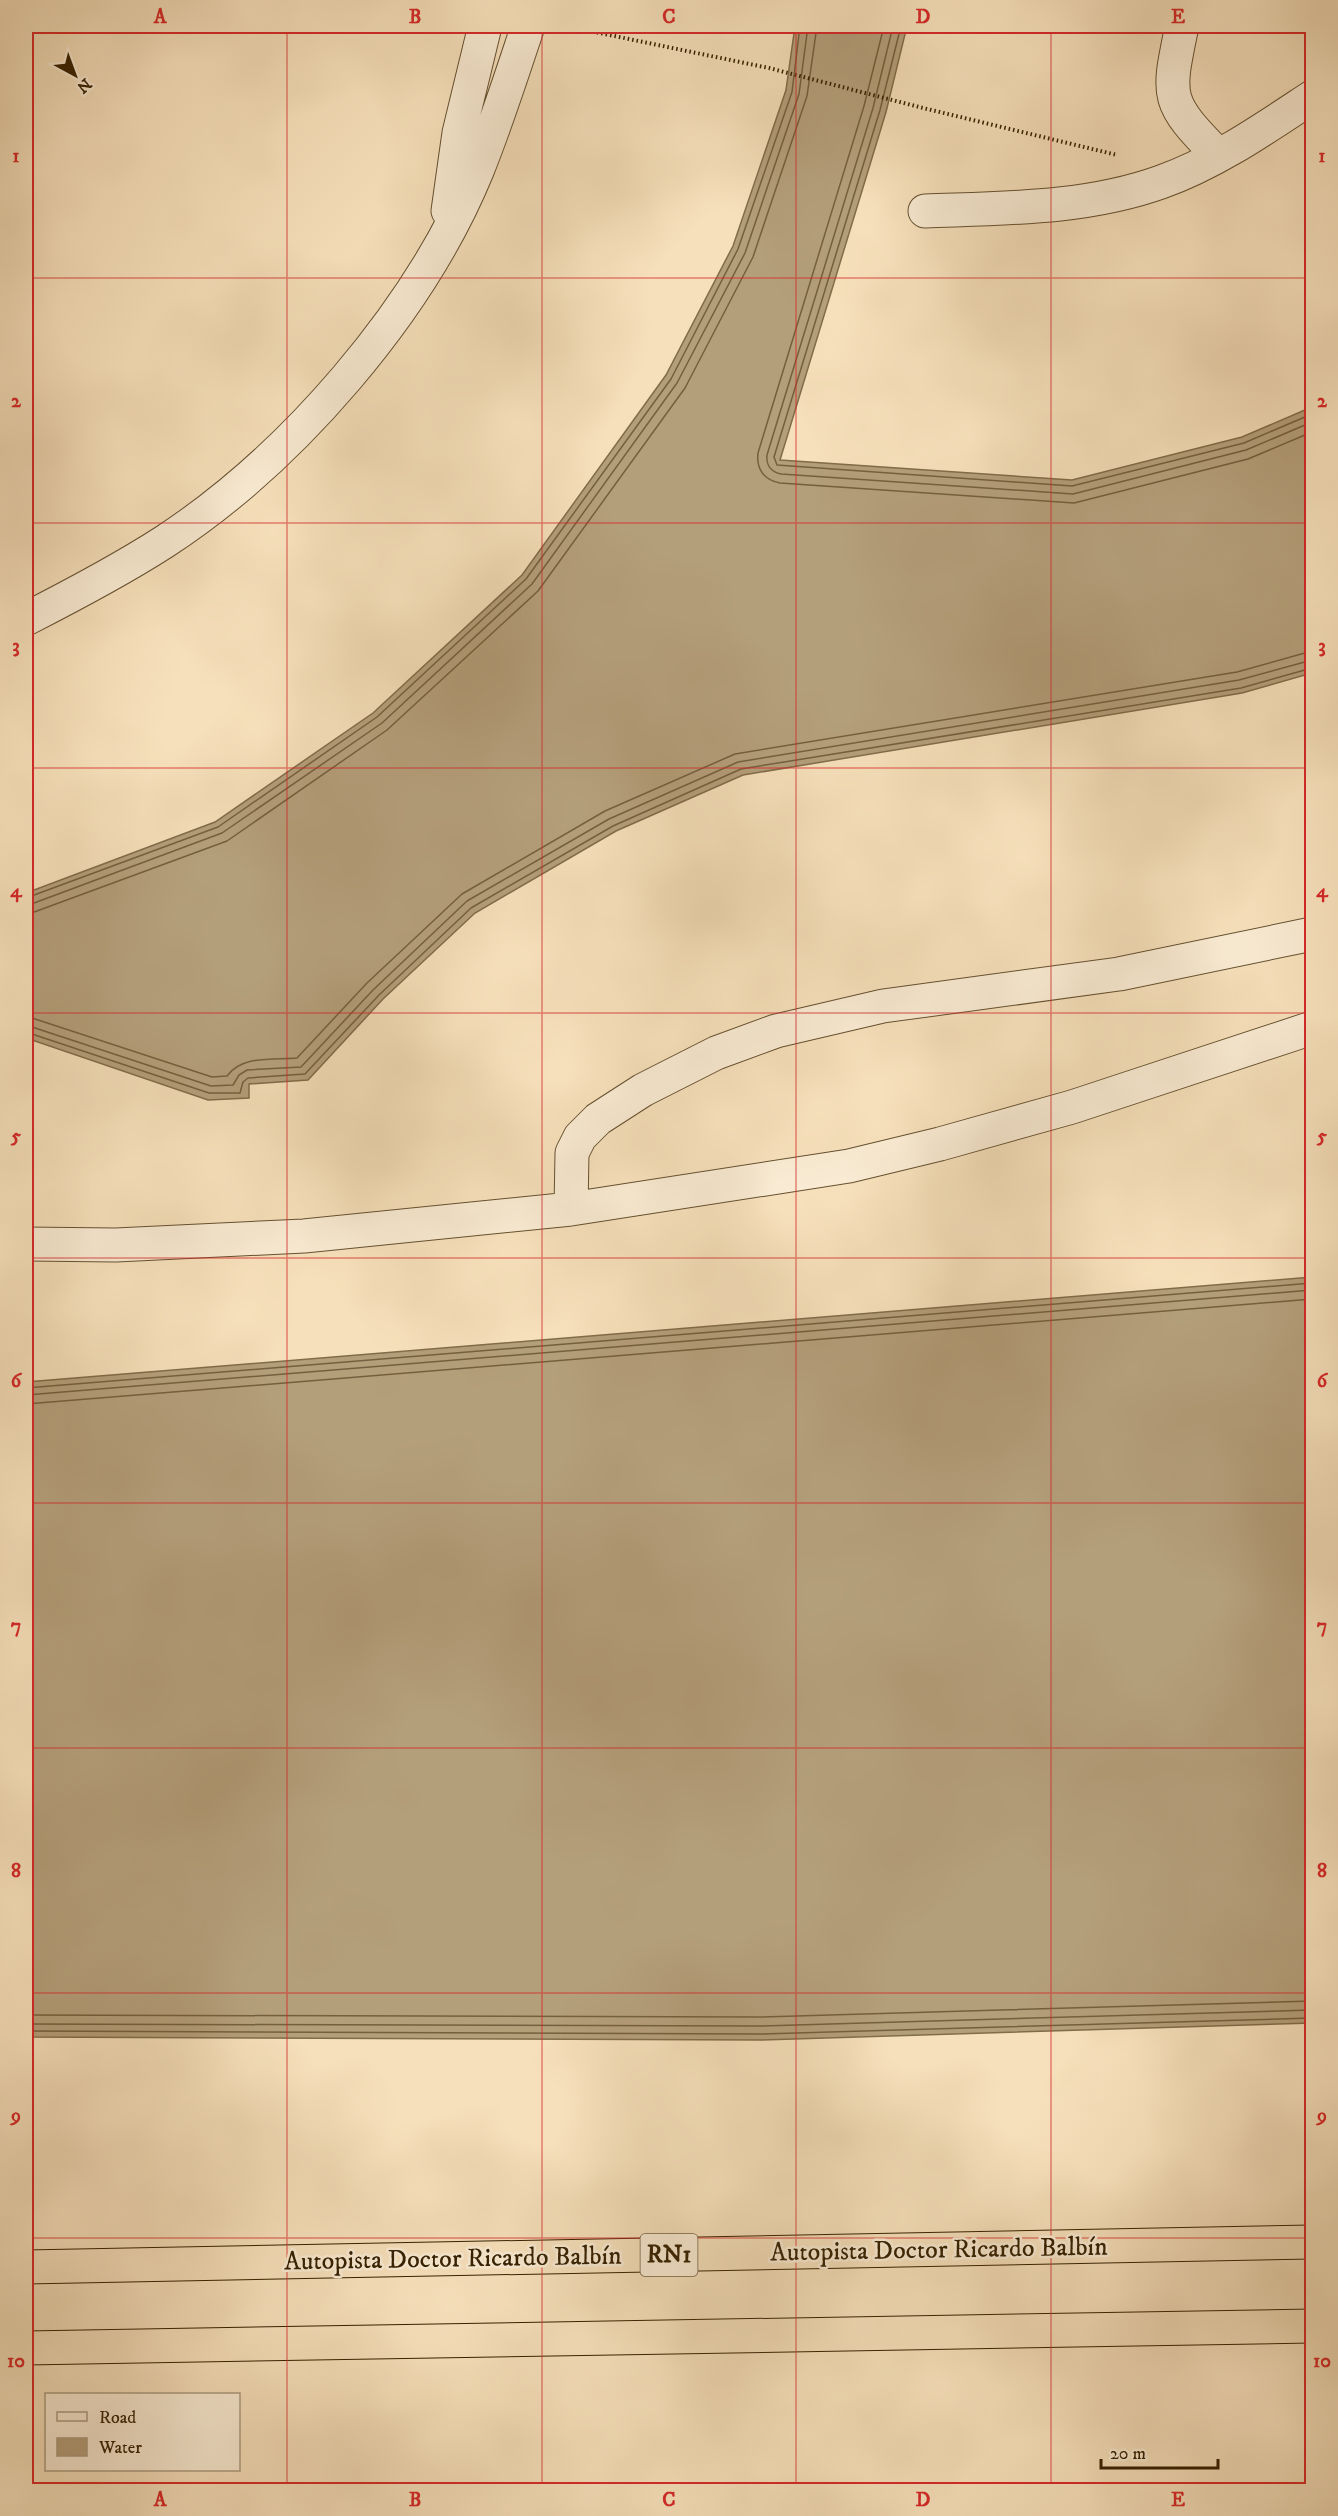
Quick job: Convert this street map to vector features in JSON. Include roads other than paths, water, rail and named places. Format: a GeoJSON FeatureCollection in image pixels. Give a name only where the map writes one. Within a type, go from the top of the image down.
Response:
{"type":"FeatureCollection","features":[{"type":"Feature","properties":{"kind":"highway"},"geometry":{"type":"LineString","coordinates":[[1079,2248],[1312,2224]]}},
{"type":"Feature","properties":{"kind":"highway","name":"Autopista Doctor Ricardo Balbín"},"geometry":{"type":"LineString","coordinates":[[26,2267],[1312,2242]]}},
{"type":"Feature","properties":{"kind":"highway"},"geometry":{"type":"LineString","coordinates":[[26,2348],[1312,2326]]}},
{"type":"Feature","properties":{"kind":"street"},"geometry":{"type":"LineString","coordinates":[[446,234],[459,133],[485,26]]}},
{"type":"Feature","properties":{"kind":"street"},"geometry":{"type":"LineString","coordinates":[[26,619],[94,585],[166,540],[278,451],[382,335],[446,234],[476,172],[528,26]]}},
{"type":"Feature","properties":{"kind":"street"},"geometry":{"type":"LineString","coordinates":[[1182,26],[1172,75],[1172,92],[1177,108],[1218,155]]}},
{"type":"Feature","properties":{"kind":"street"},"geometry":{"type":"LineString","coordinates":[[925,211],[1032,207],[1080,201],[1159,183],[1218,155],[1312,97]]}},
{"type":"Feature","properties":{"kind":"street"},"geometry":{"type":"LineString","coordinates":[[571,1209],[572,1153],[580,1137],[598,1119],[643,1090],[706,1058],[776,1031],[883,1006],[1119,974],[1312,934]]}},
{"type":"Feature","properties":{"kind":"street"},"geometry":{"type":"LineString","coordinates":[[26,1244],[116,1245],[304,1236],[571,1209],[849,1166],[940,1144],[1072,1107],[1312,1028]]}},
{"type":"Feature","properties":{"kind":"water"},"geometry":{"type":"Polygon","coordinates":[[[795,26],[907,26],[886,112],[780,460],[1072,480],[1242,437],[1312,407],[1312,673],[1242,693],[743,775],[616,831],[475,913],[383,999],[308,1080],[249,1084],[249,1098],[208,1100],[26,1038],[26,893],[215,822],[373,713],[522,575],[666,375],[733,246],[786,90],[795,26]]]}},
{"type":"Feature","properties":{"kind":"water"},"geometry":{"type":"Polygon","coordinates":[[[1312,1277],[1312,2023],[760,2040],[26,2037],[26,1382],[1312,1277]]]}}]}
